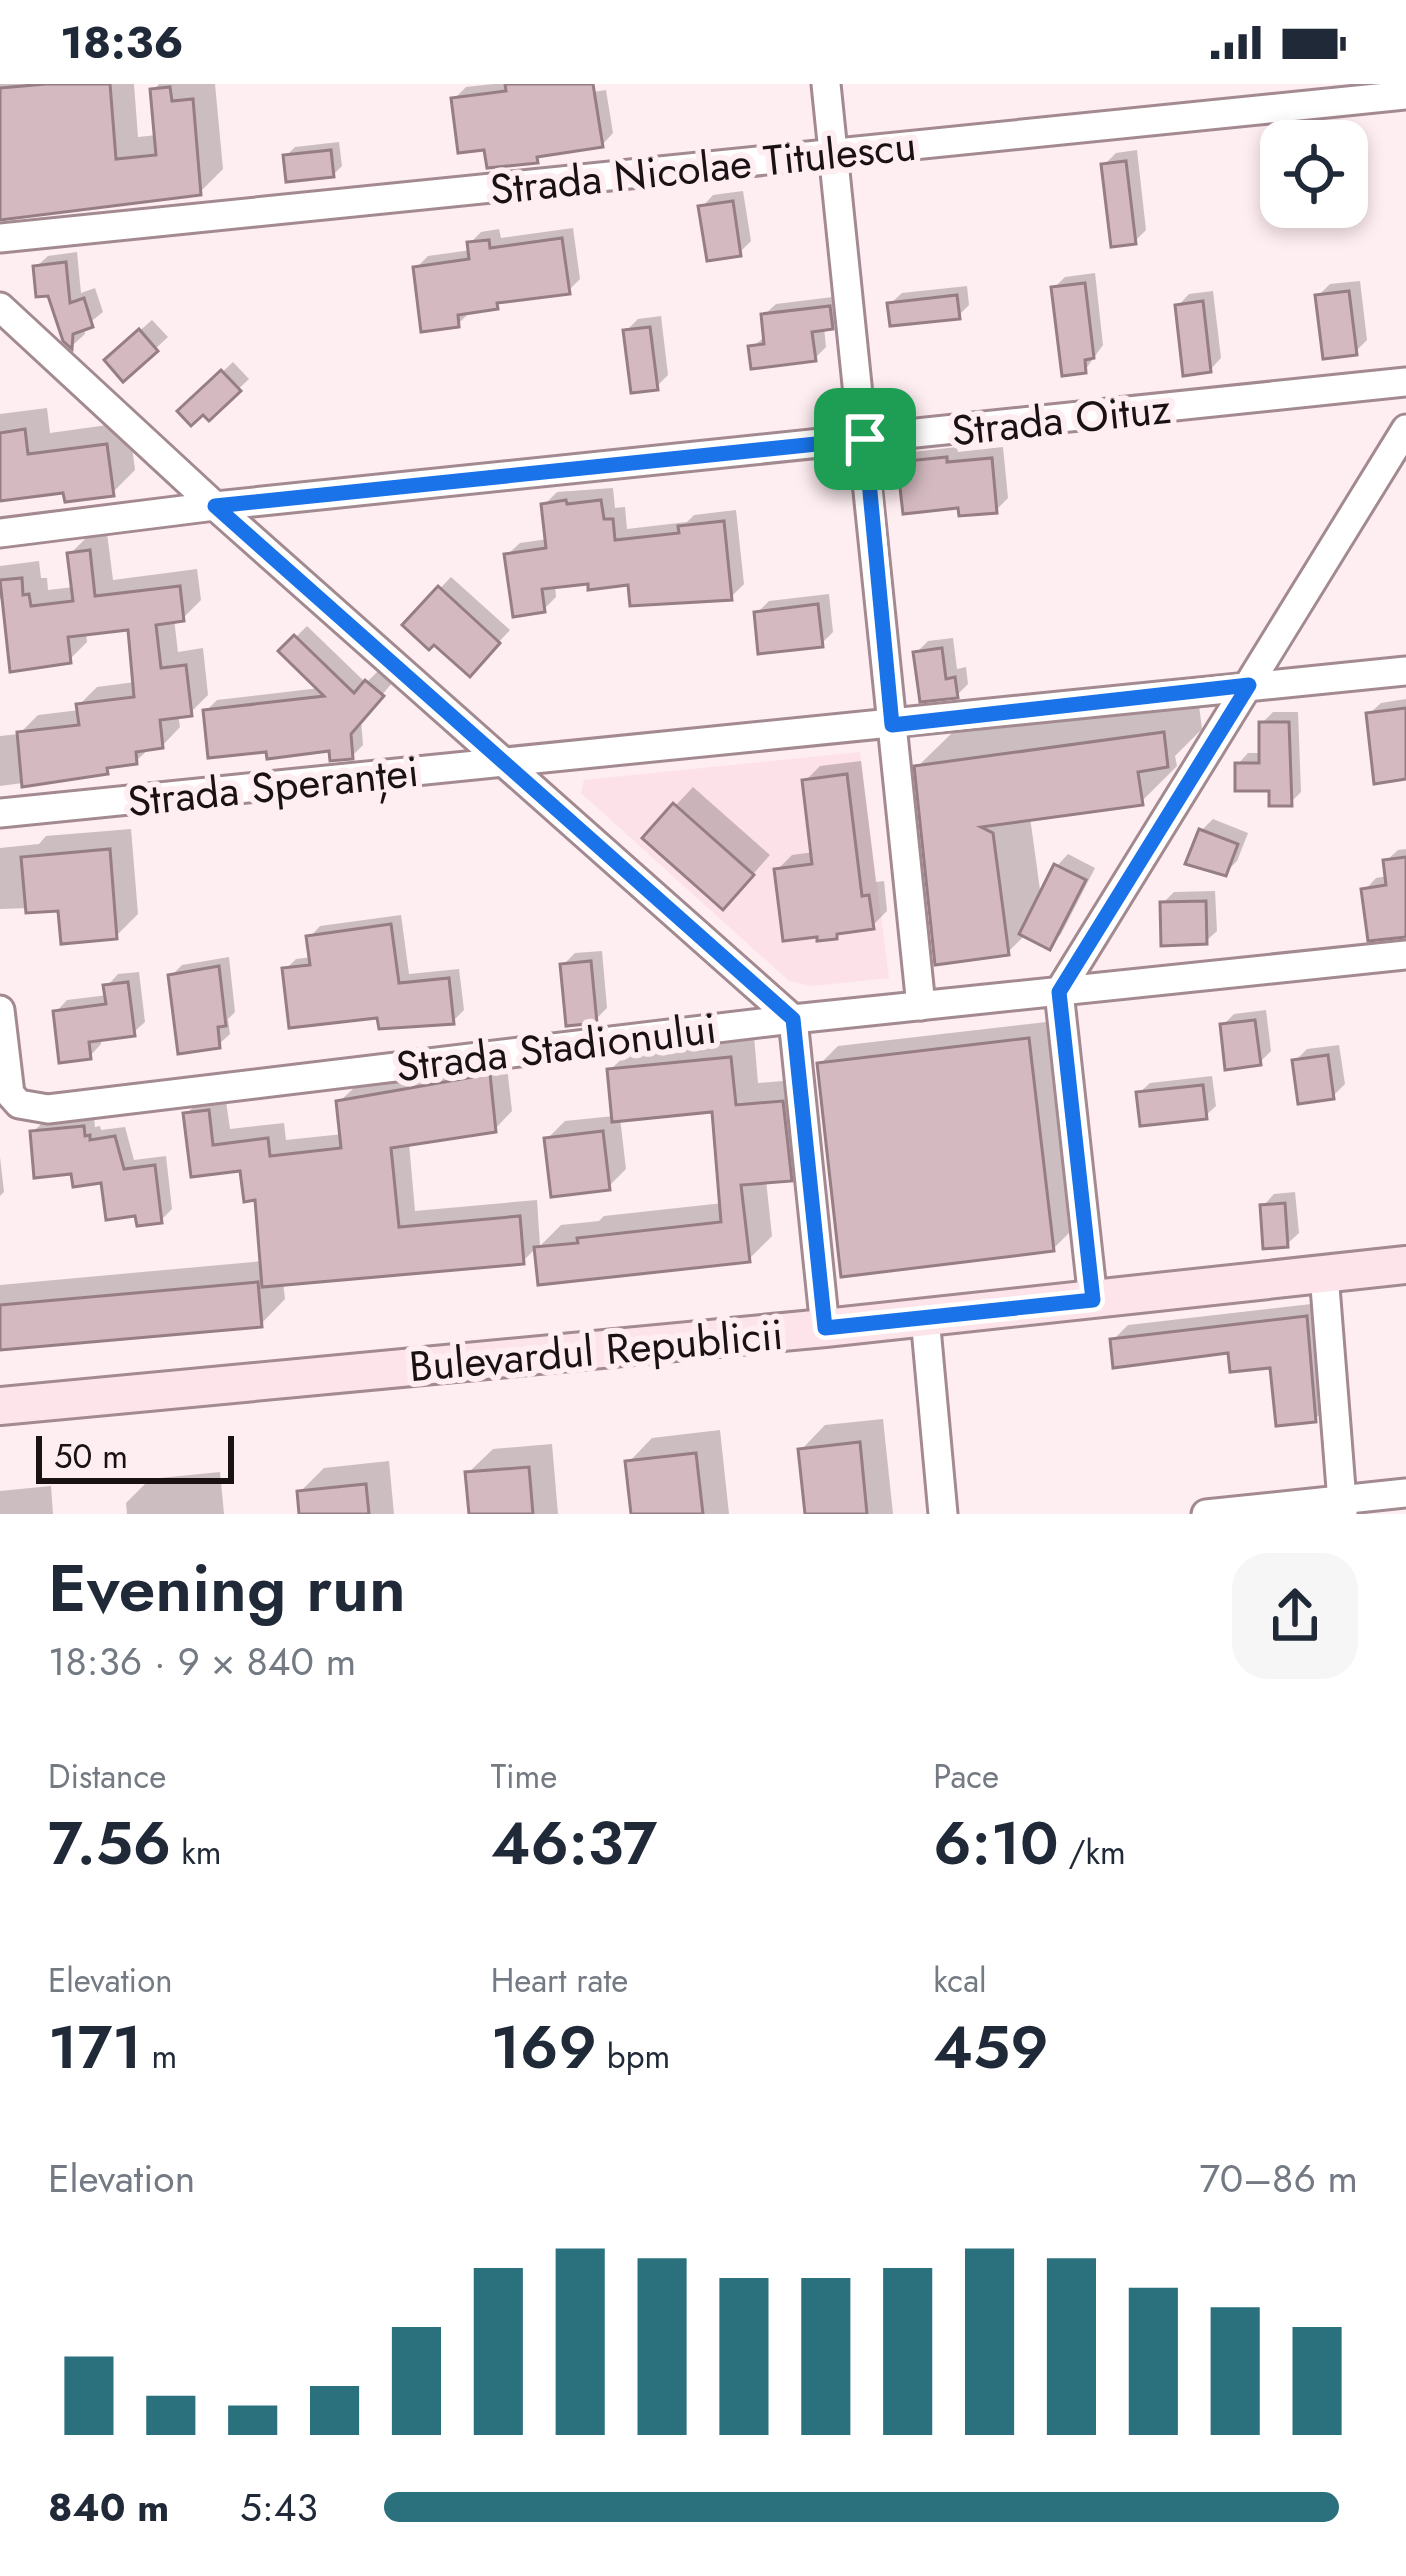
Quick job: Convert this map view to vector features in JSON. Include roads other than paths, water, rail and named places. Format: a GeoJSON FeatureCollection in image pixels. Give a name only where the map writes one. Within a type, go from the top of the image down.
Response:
{"type":"FeatureCollection","features":[{"type":"Feature","properties":{"kind":"main road","name":"Bulevardul Republicii"},"geometry":{"type":"LineString","coordinates":[[0,1406],[825,1328],[1406,1265]]}},
{"type":"Feature","properties":{"kind":"street"},"geometry":{"type":"LineString","coordinates":[[826,84],[921,1006]]}},
{"type":"Feature","properties":{"kind":"street","name":"Strada Nicolae Titulescu"},"geometry":{"type":"LineString","coordinates":[[0,238],[1406,95]]}},
{"type":"Feature","properties":{"kind":"street"},"geometry":{"type":"LineString","coordinates":[[0,307],[215,506],[793,1019],[825,1328]]}},
{"type":"Feature","properties":{"kind":"street","name":"Strada Oituz"},"geometry":{"type":"LineString","coordinates":[[0,533],[215,506],[1406,382]]}},
{"type":"Feature","properties":{"kind":"street"},"geometry":{"type":"LineString","coordinates":[[1093,1300],[1059,992],[1406,429]]}},
{"type":"Feature","properties":{"kind":"street","name":"Strada Speranței"},"geometry":{"type":"LineString","coordinates":[[0,813],[1406,671]]}},
{"type":"Feature","properties":{"kind":"street","name":"Strada Stadionului"},"geometry":{"type":"LineString","coordinates":[[0,1010],[10,1094],[19,1104],[48,1109],[793,1019],[1406,955]]}},
{"type":"Feature","properties":{"kind":"street"},"geometry":{"type":"LineString","coordinates":[[1324,1274],[1343,1507]]}},
{"type":"Feature","properties":{"kind":"street"},"geometry":{"type":"LineString","coordinates":[[925,1317],[943,1514]]}},
{"type":"Feature","properties":{"kind":"street"},"geometry":{"type":"LineString","coordinates":[[1206,1514],[1343,1507],[1406,1493]]}}]}
